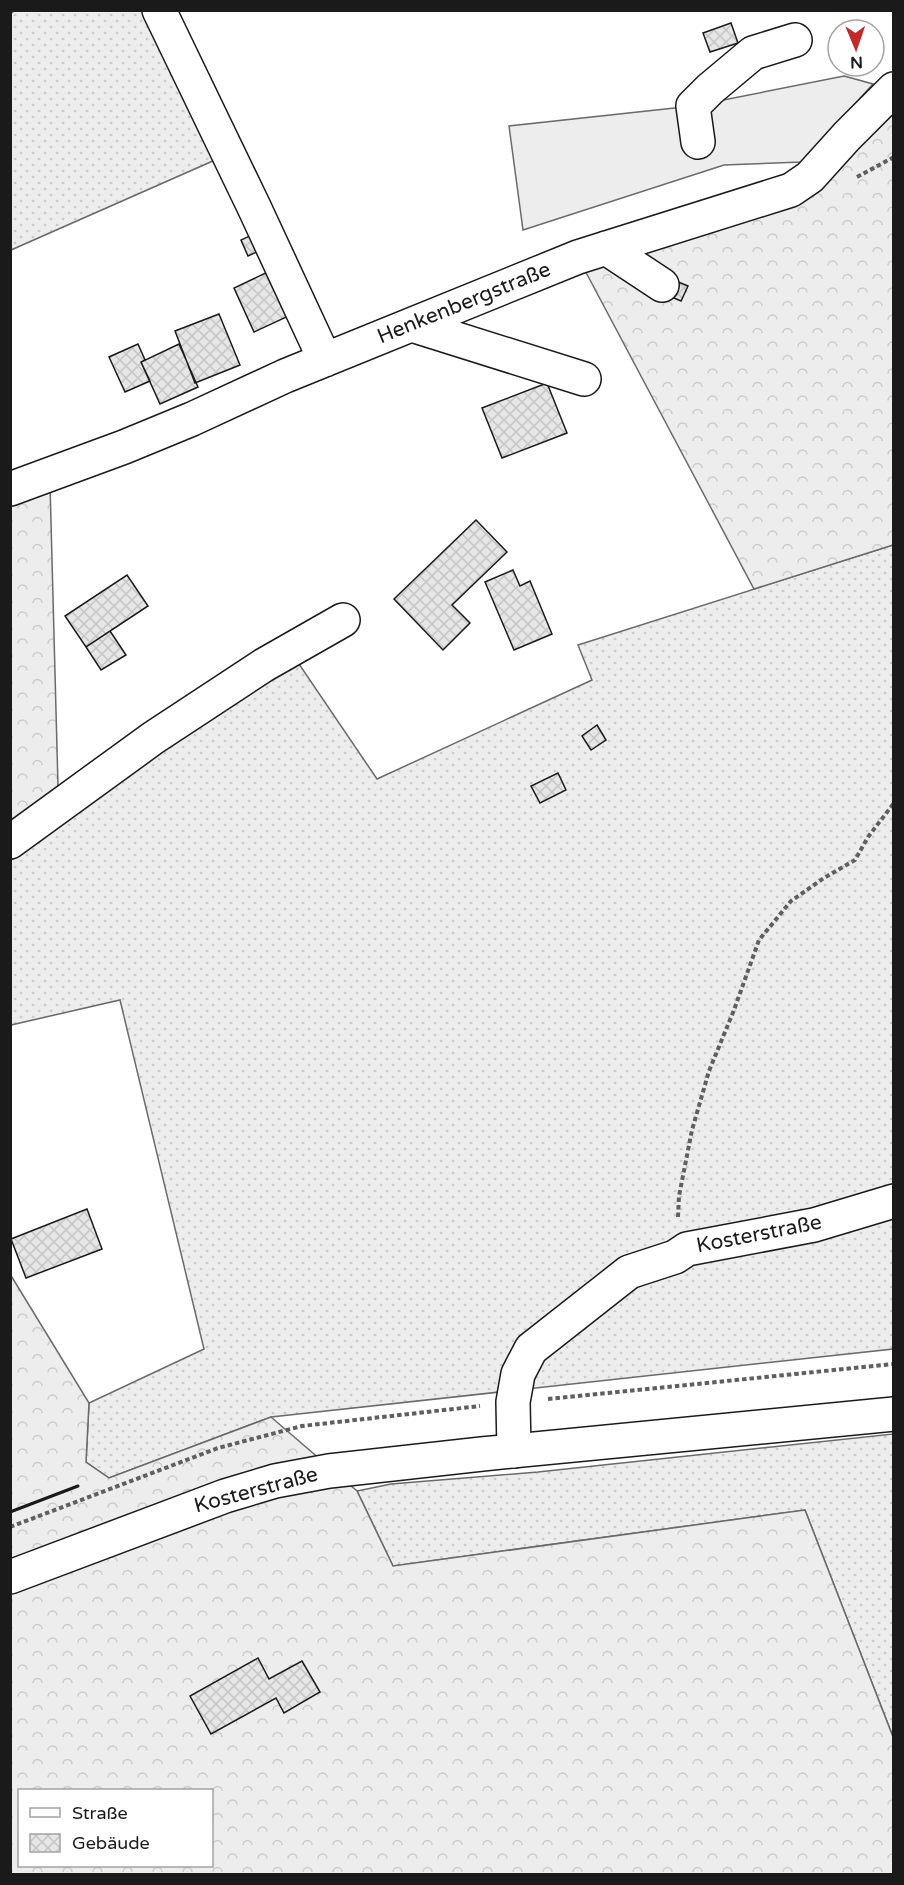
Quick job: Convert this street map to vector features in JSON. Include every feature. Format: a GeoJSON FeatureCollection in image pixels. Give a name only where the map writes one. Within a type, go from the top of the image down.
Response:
{"type":"FeatureCollection","features":[{"type":"Feature","properties":{"kind":"street"},"geometry":{"type":"LineString","coordinates":[[159,10],[325,360]]}},
{"type":"Feature","properties":{"kind":"street"},"geometry":{"type":"LineString","coordinates":[[698,142],[693,106],[753,53],[795,40]]}},
{"type":"Feature","properties":{"kind":"street","name":"Henkenbergstraße"},"geometry":{"type":"LineString","coordinates":[[10,489],[183,423],[285,376],[578,257],[791,190],[810,177],[847,135],[894,89]]}},
{"type":"Feature","properties":{"kind":"street"},"geometry":{"type":"LineString","coordinates":[[606,248],[662,285]]}},
{"type":"Feature","properties":{"kind":"street"},"geometry":{"type":"LineString","coordinates":[[412,325],[584,379]]}},
{"type":"Feature","properties":{"kind":"street"},"geometry":{"type":"LineString","coordinates":[[10,842],[153,738],[264,665],[343,620]]}},
{"type":"Feature","properties":{"kind":"street","name":"Kosterstraße"},"geometry":{"type":"LineString","coordinates":[[514,1451],[513,1402],[518,1374],[531,1349],[629,1272],[675,1257],[687,1249],[814,1225],[894,1201]]}},
{"type":"Feature","properties":{"kind":"street","name":"Kosterstraße"},"geometry":{"type":"LineString","coordinates":[[10,1577],[225,1496],[275,1481],[329,1471],[894,1414]]}},
{"type":"Feature","properties":{"kind":"path"},"geometry":{"type":"LineString","coordinates":[[675,1257],[678,1196],[692,1131],[710,1071],[759,940],[791,901],[855,860],[868,837],[894,803]]}},
{"type":"Feature","properties":{"kind":"path"},"geometry":{"type":"LineString","coordinates":[[10,1527],[218,1448],[302,1426],[513,1402],[894,1364]]}},
{"type":"Feature","properties":{"kind":"green space"},"geometry":{"type":"Polygon","coordinates":[[[16,10],[146,11],[215,160],[11,250],[11,13],[16,10]]]}},
{"type":"Feature","properties":{"kind":"green space"},"geometry":{"type":"Polygon","coordinates":[[[893,90],[893,545],[754,589],[581,263],[757,208],[893,90]]]}},
{"type":"Feature","properties":{"kind":"green space"},"geometry":{"type":"Polygon","coordinates":[[[50,484],[58,786],[11,823],[11,501],[50,484]]]}},
{"type":"Feature","properties":{"kind":"green space"},"geometry":{"type":"Polygon","coordinates":[[[893,545],[893,1349],[271,1417],[109,1478],[86,1462],[89,1403],[204,1349],[120,1000],[11,1025],[11,855],[162,743],[297,661],[377,779],[592,680],[578,645],[893,545]]]}},
{"type":"Feature","properties":{"kind":"green space"},"geometry":{"type":"Polygon","coordinates":[[[10,1274],[89,1403],[86,1462],[109,1478],[271,1417],[357,1491],[393,1566],[805,1510],[893,1737],[893,1874],[11,1874],[10,1274]]]}},
{"type":"Feature","properties":{"kind":"green space"},"geometry":{"type":"Polygon","coordinates":[[[893,1434],[893,1737],[805,1510],[393,1566],[357,1491],[391,1484],[538,1472],[893,1434]]]}},
{"type":"Feature","properties":{"kind":"shaded area"},"geometry":{"type":"Polygon","coordinates":[[[834,78],[851,78],[873,84],[802,162],[724,165],[523,230],[509,126],[693,106],[834,78]]]}},
{"type":"Feature","properties":{"kind":"building"},"geometry":{"type":"Polygon","coordinates":[[[731,23],[738,43],[710,52],[703,33],[731,23]]]}},
{"type":"Feature","properties":{"kind":"building"},"geometry":{"type":"Polygon","coordinates":[[[256,233],[263,249],[248,256],[241,240],[256,233]]]}},
{"type":"Feature","properties":{"kind":"building"},"geometry":{"type":"Polygon","coordinates":[[[272,270],[293,314],[254,332],[234,288],[272,270]]]}},
{"type":"Feature","properties":{"kind":"building"},"geometry":{"type":"Polygon","coordinates":[[[666,277],[688,286],[681,301],[660,292],[666,277]]]}},
{"type":"Feature","properties":{"kind":"building"},"geometry":{"type":"Polygon","coordinates":[[[219,314],[240,365],[195,383],[175,331],[219,314]]]}},
{"type":"Feature","properties":{"kind":"building"},"geometry":{"type":"Polygon","coordinates":[[[138,344],[145,360],[141,362],[150,381],[125,392],[109,357],[138,344]]]}},
{"type":"Feature","properties":{"kind":"building"},"geometry":{"type":"Polygon","coordinates":[[[179,344],[198,387],[160,404],[141,362],[179,344]]]}},
{"type":"Feature","properties":{"kind":"building"},"geometry":{"type":"Polygon","coordinates":[[[547,383],[567,433],[502,458],[482,408],[547,383]]]}},
{"type":"Feature","properties":{"kind":"building"},"geometry":{"type":"Polygon","coordinates":[[[476,520],[507,552],[452,605],[470,623],[443,650],[394,599],[476,520]]]}},
{"type":"Feature","properties":{"kind":"building"},"geometry":{"type":"Polygon","coordinates":[[[513,570],[520,586],[530,581],[552,634],[514,650],[485,582],[513,570]]]}},
{"type":"Feature","properties":{"kind":"building"},"geometry":{"type":"Polygon","coordinates":[[[127,575],[148,606],[86,647],[65,616],[127,575]]]}},
{"type":"Feature","properties":{"kind":"building"},"geometry":{"type":"Polygon","coordinates":[[[110,631],[126,655],[101,670],[86,647],[110,631]]]}},
{"type":"Feature","properties":{"kind":"building"},"geometry":{"type":"Polygon","coordinates":[[[597,725],[606,740],[591,750],[582,736],[597,725]]]}},
{"type":"Feature","properties":{"kind":"building"},"geometry":{"type":"Polygon","coordinates":[[[558,773],[566,790],[540,803],[531,786],[558,773]]]}},
{"type":"Feature","properties":{"kind":"building"},"geometry":{"type":"Polygon","coordinates":[[[87,1209],[102,1249],[26,1278],[11,1239],[87,1209]]]}},
{"type":"Feature","properties":{"kind":"building"},"geometry":{"type":"Polygon","coordinates":[[[258,1658],[269,1679],[302,1661],[320,1692],[284,1713],[276,1698],[211,1734],[190,1696],[258,1658]]]}},
{"type":"Feature","properties":{"kind":"wall"},"geometry":{"type":"LineString","coordinates":[[10,1512],[78,1486]]}}]}
